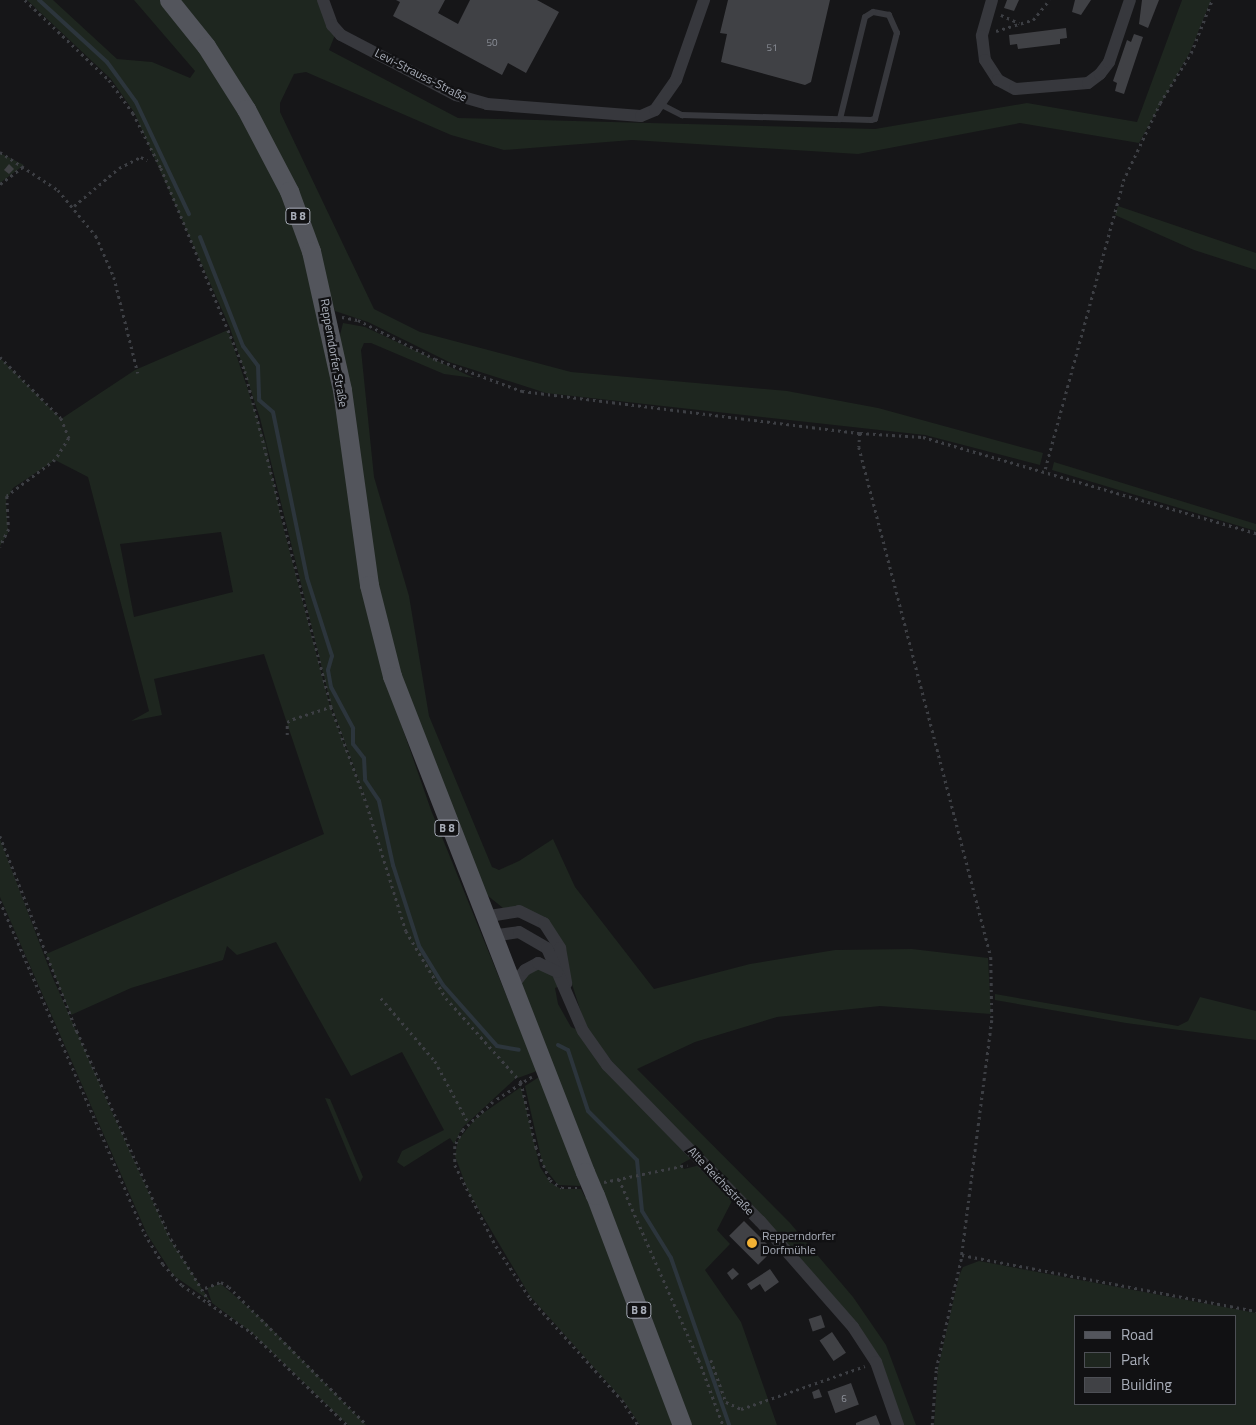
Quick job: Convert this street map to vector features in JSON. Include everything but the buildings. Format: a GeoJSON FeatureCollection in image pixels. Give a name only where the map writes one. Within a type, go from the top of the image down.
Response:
{"type":"FeatureCollection","features":[{"type":"Feature","properties":{"kind":"main road","name":"Repperndorfer Straße"},"geometry":{"type":"LineString","coordinates":[[169,0],[222,68],[262,137],[292,199],[329,315],[369,585],[413,738],[483,918]]}},
{"type":"Feature","properties":{"kind":"main road","name":"B 8"},"geometry":{"type":"LineString","coordinates":[[483,918],[513,985],[682,1425]]}},
{"type":"Feature","properties":{"kind":"street","name":"Levi-Strauss-Straße"},"geometry":{"type":"LineString","coordinates":[[323,0],[332,25],[341,35],[471,101],[642,116],[660,104],[676,80],[704,0]]}},
{"type":"Feature","properties":{"kind":"street"},"geometry":{"type":"LineString","coordinates":[[990,4],[982,36],[991,73],[1006,86],[1088,83],[1110,62],[1130,0]]}},
{"type":"Feature","properties":{"kind":"street","name":"Alte Reichsstraße"},"geometry":{"type":"LineString","coordinates":[[483,918],[519,911],[544,923],[560,948],[568,993]]}},
{"type":"Feature","properties":{"kind":"street","name":"Alte Reichsstraße"},"geometry":{"type":"LineString","coordinates":[[491,936],[519,932],[546,948],[584,1031],[607,1065],[835,1303],[876,1362],[898,1425]]}},
{"type":"Feature","properties":{"kind":"street"},"geometry":{"type":"LineString","coordinates":[[513,985],[525,970],[538,963],[557,972]]}},
{"type":"Feature","properties":{"kind":"lane"},"geometry":{"type":"LineString","coordinates":[[660,104],[682,114],[871,120],[879,113],[897,32],[888,15],[873,12],[861,25],[840,119]]}},
{"type":"Feature","properties":{"kind":"path"},"geometry":{"type":"LineString","coordinates":[[25,0],[110,80],[133,113],[161,168],[244,371],[331,707],[412,946],[446,998],[522,1082],[542,1167],[557,1186],[591,1184],[702,1162]]}},
{"type":"Feature","properties":{"kind":"path"},"geometry":{"type":"LineString","coordinates":[[982,36],[1033,20],[1049,0]]}},
{"type":"Feature","properties":{"kind":"path"},"geometry":{"type":"LineString","coordinates":[[1045,469],[1123,181],[1160,103],[1191,54],[1212,0]]}},
{"type":"Feature","properties":{"kind":"path"},"geometry":{"type":"LineString","coordinates":[[990,4],[1019,24]]}},
{"type":"Feature","properties":{"kind":"path"},"geometry":{"type":"LineString","coordinates":[[0,152],[25,166],[74,206],[106,257],[138,374]]}},
{"type":"Feature","properties":{"kind":"path"},"geometry":{"type":"LineString","coordinates":[[74,206],[119,168],[141,157],[147,160]]}},
{"type":"Feature","properties":{"kind":"path"},"geometry":{"type":"LineString","coordinates":[[0,184],[25,166]]}},
{"type":"Feature","properties":{"kind":"path"},"geometry":{"type":"LineString","coordinates":[[329,315],[358,320],[435,359],[522,391],[860,433],[923,437],[1045,469],[1256,533]]}},
{"type":"Feature","properties":{"kind":"path"},"geometry":{"type":"LineString","coordinates":[[0,357],[61,418],[69,438],[55,460],[10,493],[6,505],[9,529],[0,547]]}},
{"type":"Feature","properties":{"kind":"path"},"geometry":{"type":"LineString","coordinates":[[860,433],[859,447],[991,957],[992,1020],[962,1255],[936,1369],[932,1425]]}},
{"type":"Feature","properties":{"kind":"path"},"geometry":{"type":"LineString","coordinates":[[287,735],[285,728],[292,719],[331,707]]}},
{"type":"Feature","properties":{"kind":"path"},"geometry":{"type":"LineString","coordinates":[[0,836],[53,976],[118,1122],[171,1239],[205,1288],[211,1304]]}},
{"type":"Feature","properties":{"kind":"path"},"geometry":{"type":"LineString","coordinates":[[0,901],[145,1234],[172,1276],[251,1332],[347,1425]]}},
{"type":"Feature","properties":{"kind":"path"},"geometry":{"type":"LineString","coordinates":[[381,998],[435,1061],[469,1124]]}},
{"type":"Feature","properties":{"kind":"path"},"geometry":{"type":"LineString","coordinates":[[522,1082],[469,1124],[455,1146],[455,1165],[496,1246],[545,1318],[622,1400],[638,1425]]}},
{"type":"Feature","properties":{"kind":"path"},"geometry":{"type":"LineString","coordinates":[[619,1179],[699,1360],[723,1425]]}},
{"type":"Feature","properties":{"kind":"path"},"geometry":{"type":"LineString","coordinates":[[962,1255],[1256,1311]]}},
{"type":"Feature","properties":{"kind":"path"},"geometry":{"type":"LineString","coordinates":[[205,1288],[221,1282],[229,1287],[367,1425]]}},
{"type":"Feature","properties":{"kind":"path"},"geometry":{"type":"LineString","coordinates":[[711,1360],[726,1402],[740,1409],[876,1362]]}},
{"type":"Feature","properties":{"kind":"green space"},"geometry":{"type":"Polygon","coordinates":[[[27,0],[53,0],[117,59],[152,62],[190,78],[195,71],[134,0],[160,0],[218,76],[284,197],[316,288],[385,678],[431,810],[537,1071],[515,1079],[462,1128],[454,1144],[450,1138],[404,1167],[397,1162],[402,1151],[444,1130],[402,1052],[351,1076],[276,942],[237,955],[227,946],[223,960],[131,988],[71,1015],[46,954],[324,834],[264,654],[154,679],[162,715],[131,721],[149,711],[88,477],[55,460],[13,488],[6,501],[8,533],[0,546],[0,358],[61,419],[135,370],[228,330],[266,444],[281,518],[330,706],[372,817],[331,705],[260,418],[230,328],[134,112],[111,79],[27,0]],[[221,532],[120,544],[134,617],[233,592],[221,532]]]}},
{"type":"Feature","properties":{"kind":"green space"},"geometry":{"type":"Polygon","coordinates":[[[178,0],[318,0],[335,35],[329,50],[458,118],[875,129],[1027,103],[1137,122],[1182,0],[1211,0],[1190,52],[1139,143],[1020,123],[858,154],[632,140],[504,150],[451,135],[306,72],[294,74],[280,103],[280,112],[374,309],[420,332],[571,372],[787,391],[878,408],[1043,453],[1040,465],[925,435],[546,393],[449,362],[368,322],[335,311],[315,248],[178,0]]]}},
{"type":"Feature","properties":{"kind":"green space"},"geometry":{"type":"Polygon","coordinates":[[[0,153],[24,165],[0,183],[0,153]]]}},
{"type":"Feature","properties":{"kind":"green space"},"geometry":{"type":"Polygon","coordinates":[[[1118,206],[1256,253],[1256,270],[1194,250],[1115,215],[1118,206]]]}},
{"type":"Feature","properties":{"kind":"green space"},"geometry":{"type":"Polygon","coordinates":[[[343,323],[365,327],[474,378],[444,374],[371,343],[364,343],[361,350],[374,477],[409,596],[429,716],[492,867],[499,870],[519,861],[553,839],[575,887],[654,989],[750,964],[835,950],[912,949],[988,958],[991,1014],[880,1006],[777,1017],[695,1042],[637,1069],[790,1223],[853,1297],[886,1345],[916,1425],[902,1425],[879,1362],[624,1077],[586,1028],[555,931],[503,908],[482,891],[387,643],[339,339],[343,323]]]}},
{"type":"Feature","properties":{"kind":"green space"},"geometry":{"type":"Polygon","coordinates":[[[1054,462],[1256,524],[1256,531],[1052,470],[1054,462]]]}},
{"type":"Feature","properties":{"kind":"green space"},"geometry":{"type":"Polygon","coordinates":[[[0,839],[52,976],[117,1123],[170,1239],[210,1301],[173,1275],[147,1234],[0,897],[0,839]]]}},
{"type":"Feature","properties":{"kind":"green space"},"geometry":{"type":"Polygon","coordinates":[[[546,968],[560,986],[555,988],[558,1004],[571,1027],[580,1031],[692,1158],[681,1164],[684,1169],[700,1165],[733,1199],[717,1230],[730,1244],[705,1270],[741,1322],[777,1425],[687,1425],[520,986],[527,972],[546,968]]]}},
{"type":"Feature","properties":{"kind":"green space"},"geometry":{"type":"Polygon","coordinates":[[[995,994],[1178,1026],[1188,1021],[1200,997],[1256,1011],[1256,1040],[1126,1023],[995,1000],[995,994]]]}},
{"type":"Feature","properties":{"kind":"green space"},"geometry":{"type":"Polygon","coordinates":[[[539,1077],[580,1178],[580,1186],[558,1185],[543,1166],[525,1086],[539,1077]]]}},
{"type":"Feature","properties":{"kind":"green space"},"geometry":{"type":"Polygon","coordinates":[[[521,1087],[540,1167],[550,1182],[561,1189],[581,1189],[585,1197],[591,1195],[679,1425],[640,1425],[623,1400],[530,1296],[468,1191],[455,1156],[458,1140],[476,1118],[521,1087]]]}},
{"type":"Feature","properties":{"kind":"green space"},"geometry":{"type":"Polygon","coordinates":[[[325,1098],[330,1099],[363,1177],[360,1182],[325,1098]]]}},
{"type":"Feature","properties":{"kind":"green space"},"geometry":{"type":"Polygon","coordinates":[[[979,1261],[1256,1313],[1256,1425],[934,1425],[938,1368],[959,1276],[963,1267],[979,1261]]]}},
{"type":"Feature","properties":{"kind":"green space"},"geometry":{"type":"Polygon","coordinates":[[[221,1284],[263,1320],[366,1425],[348,1425],[251,1332],[212,1303],[207,1288],[221,1284]]]}},
{"type":"Feature","properties":{"kind":"waterway"},"geometry":{"type":"LineString","coordinates":[[39,0],[107,62],[136,102],[189,214]]}},
{"type":"Feature","properties":{"kind":"waterway"},"geometry":{"type":"LineString","coordinates":[[200,237],[243,346],[258,366],[259,400],[273,412],[307,578],[332,656],[328,670],[331,687],[353,728],[353,744],[364,758],[365,780],[379,801],[393,865],[419,946],[443,985],[497,1046],[519,1050]]}},
{"type":"Feature","properties":{"kind":"waterway"},"geometry":{"type":"LineString","coordinates":[[558,1045],[568,1050],[588,1111],[637,1160],[642,1211],[671,1258],[729,1425]]}},
{"type":"Feature","properties":{"kind":"place","name":"Repperndorfer Dorfmühle"},"geometry":{"type":"Point","coordinates":[752,1243]}}]}
